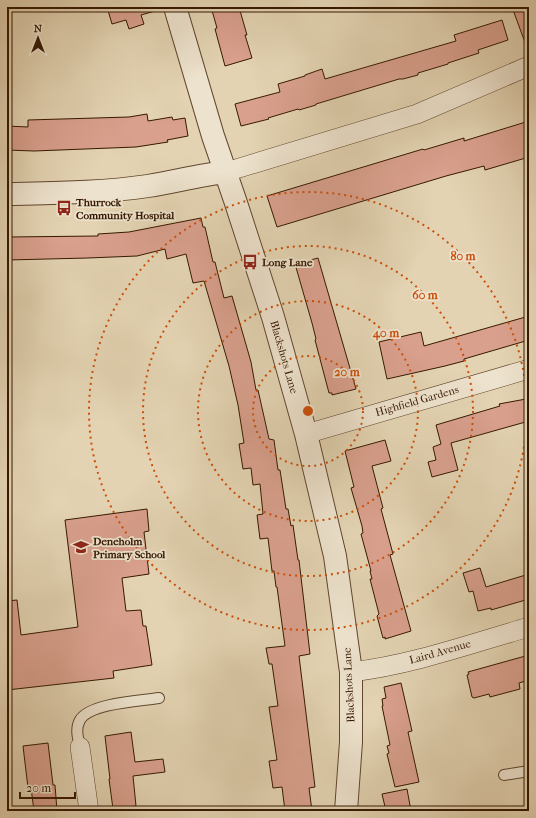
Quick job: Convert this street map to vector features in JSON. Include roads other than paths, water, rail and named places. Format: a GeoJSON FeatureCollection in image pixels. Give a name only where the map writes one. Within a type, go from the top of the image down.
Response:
{"type":"FeatureCollection","features":[{"type":"Feature","properties":{"kind":"street","name":"Blackshots Lane"},"geometry":{"type":"LineString","coordinates":[[175,7],[213,136],[273,317],[306,434],[335,556],[350,672],[352,742],[346,811]]}},
{"type":"Feature","properties":{"kind":"street"},"geometry":{"type":"LineString","coordinates":[[7,194],[59,193],[146,186],[226,172],[417,114],[529,66]]}},
{"type":"Feature","properties":{"kind":"street","name":"Highfield Gardens"},"geometry":{"type":"LineString","coordinates":[[306,434],[529,369]]}},
{"type":"Feature","properties":{"kind":"street","name":"Laird Avenue"},"geometry":{"type":"LineString","coordinates":[[350,672],[378,669],[400,664],[529,627]]}},
{"type":"Feature","properties":{"kind":"street"},"geometry":{"type":"LineString","coordinates":[[80,747],[89,811]]}},
{"type":"Feature","properties":{"kind":"lane"},"geometry":{"type":"LineString","coordinates":[[80,747],[77,731],[80,719],[91,711],[101,706],[159,698]]}},
{"type":"Feature","properties":{"kind":"lane"},"geometry":{"type":"LineString","coordinates":[[504,775],[529,771]]}},
{"type":"Feature","properties":{"kind":"place","name":"Thurrock Community Hospital"},"geometry":{"type":"Point","coordinates":[64,208]}},
{"type":"Feature","properties":{"kind":"place","name":"Long Lane"},"geometry":{"type":"Point","coordinates":[250,262]}},
{"type":"Feature","properties":{"kind":"place","name":"Deneholm Primary School"},"geometry":{"type":"Point","coordinates":[81,547]}}]}
